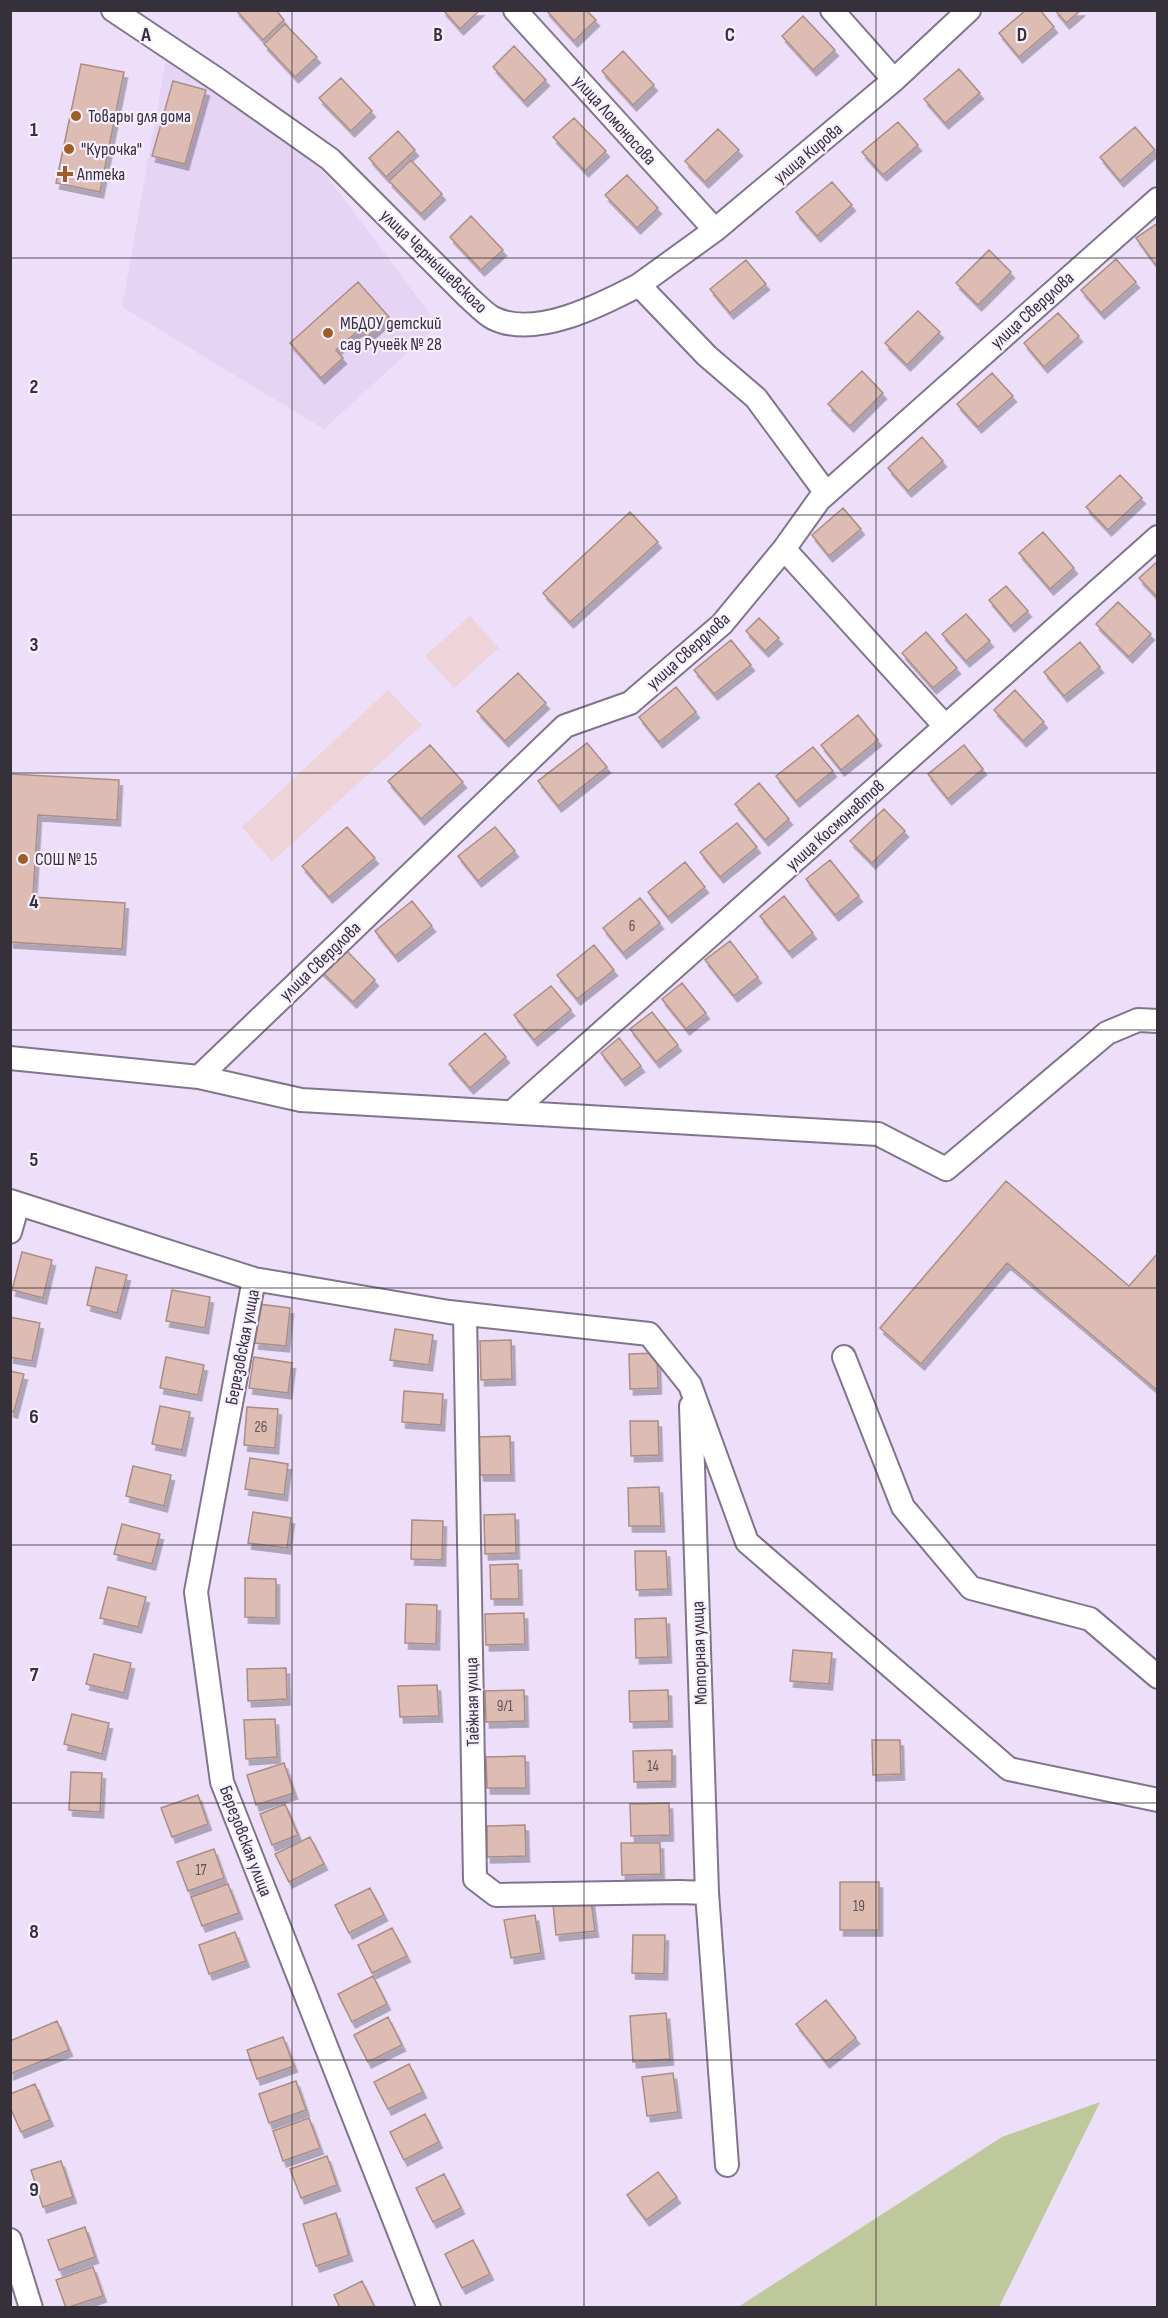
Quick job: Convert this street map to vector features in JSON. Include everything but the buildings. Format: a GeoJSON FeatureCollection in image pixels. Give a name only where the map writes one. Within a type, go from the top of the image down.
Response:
{"type":"FeatureCollection","features":[{"type":"Feature","properties":{"kind":"street","name":"улица Чернышевского"},"geometry":{"type":"LineString","coordinates":[[113,10],[219,80],[330,159],[468,297],[493,318],[523,326],[553,321],[611,300],[639,285]]}},
{"type":"Feature","properties":{"kind":"street","name":"улица Ломоносова"},"geometry":{"type":"LineString","coordinates":[[515,10],[715,231]]}},
{"type":"Feature","properties":{"kind":"street"},"geometry":{"type":"LineString","coordinates":[[832,10],[894,80]]}},
{"type":"Feature","properties":{"kind":"street","name":"улица Кирова"},"geometry":{"type":"LineString","coordinates":[[639,285],[715,231],[894,80],[969,10]]}},
{"type":"Feature","properties":{"kind":"street","name":"улица Свердлова"},"geometry":{"type":"LineString","coordinates":[[199,1077],[565,726],[630,703],[722,624],[784,549],[826,493],[1158,199]]}},
{"type":"Feature","properties":{"kind":"street"},"geometry":{"type":"LineString","coordinates":[[639,285],[707,356],[756,398],[826,493]]}},
{"type":"Feature","properties":{"kind":"street","name":"улица Космонавтов"},"geometry":{"type":"LineString","coordinates":[[512,1112],[1158,537]]}},
{"type":"Feature","properties":{"kind":"street"},"geometry":{"type":"LineString","coordinates":[[784,549],[945,726]]}},
{"type":"Feature","properties":{"kind":"street"},"geometry":{"type":"LineString","coordinates":[[10,1058],[199,1077],[301,1100],[878,1134],[946,1169],[1107,1033],[1138,1020],[1158,1021]]}},
{"type":"Feature","properties":{"kind":"street"},"geometry":{"type":"LineString","coordinates":[[10,1232],[14,1202],[254,1279],[465,1314],[649,1334],[690,1385],[747,1542],[1009,1769],[1158,1800]]}},
{"type":"Feature","properties":{"kind":"street","name":"Березовская улица"},"geometry":{"type":"LineString","coordinates":[[254,1279],[196,1592],[222,1782],[429,2307]]}},
{"type":"Feature","properties":{"kind":"street","name":"Таёжная улица"},"geometry":{"type":"LineString","coordinates":[[465,1314],[475,1879],[496,1895],[707,1893]]}},
{"type":"Feature","properties":{"kind":"street"},"geometry":{"type":"LineString","coordinates":[[844,1357],[903,1507],[971,1588],[1090,1619],[1158,1677]]}},
{"type":"Feature","properties":{"kind":"street","name":"Моторная улица"},"geometry":{"type":"LineString","coordinates":[[690,1385],[707,1893],[727,2165]]}},
{"type":"Feature","properties":{"kind":"street"},"geometry":{"type":"LineString","coordinates":[[10,2240],[31,2307]]}},
{"type":"Feature","properties":{"kind":"shaded area"},"geometry":{"type":"Polygon","coordinates":[[[166,59],[314,159],[438,325],[324,429],[122,307],[166,59]]]}},
{"type":"Feature","properties":{"kind":"shaded area"},"geometry":{"type":"Polygon","coordinates":[[[470,616],[499,648],[454,688],[425,656],[470,616]]]}},
{"type":"Feature","properties":{"kind":"shaded area"},"geometry":{"type":"Polygon","coordinates":[[[388,690],[422,725],[272,862],[242,827],[388,690]]]}},
{"type":"Feature","properties":{"kind":"green space"},"geometry":{"type":"Polygon","coordinates":[[[1100,2102],[999,2307],[738,2307],[1002,2137],[1100,2102]]]}},
{"type":"Feature","properties":{"kind":"place","name":"Товары для дома"},"geometry":{"type":"Point","coordinates":[76,116]}},
{"type":"Feature","properties":{"kind":"place","name":"\"Курочка\""},"geometry":{"type":"Point","coordinates":[69,149]}},
{"type":"Feature","properties":{"kind":"place","name":"Аптека"},"geometry":{"type":"Point","coordinates":[65,174]}},
{"type":"Feature","properties":{"kind":"place","name":"МБДОУ детский сад Ручеёк № 28"},"geometry":{"type":"Point","coordinates":[328,333]}},
{"type":"Feature","properties":{"kind":"place","name":"СОШ № 15"},"geometry":{"type":"Point","coordinates":[23,859]}}]}
